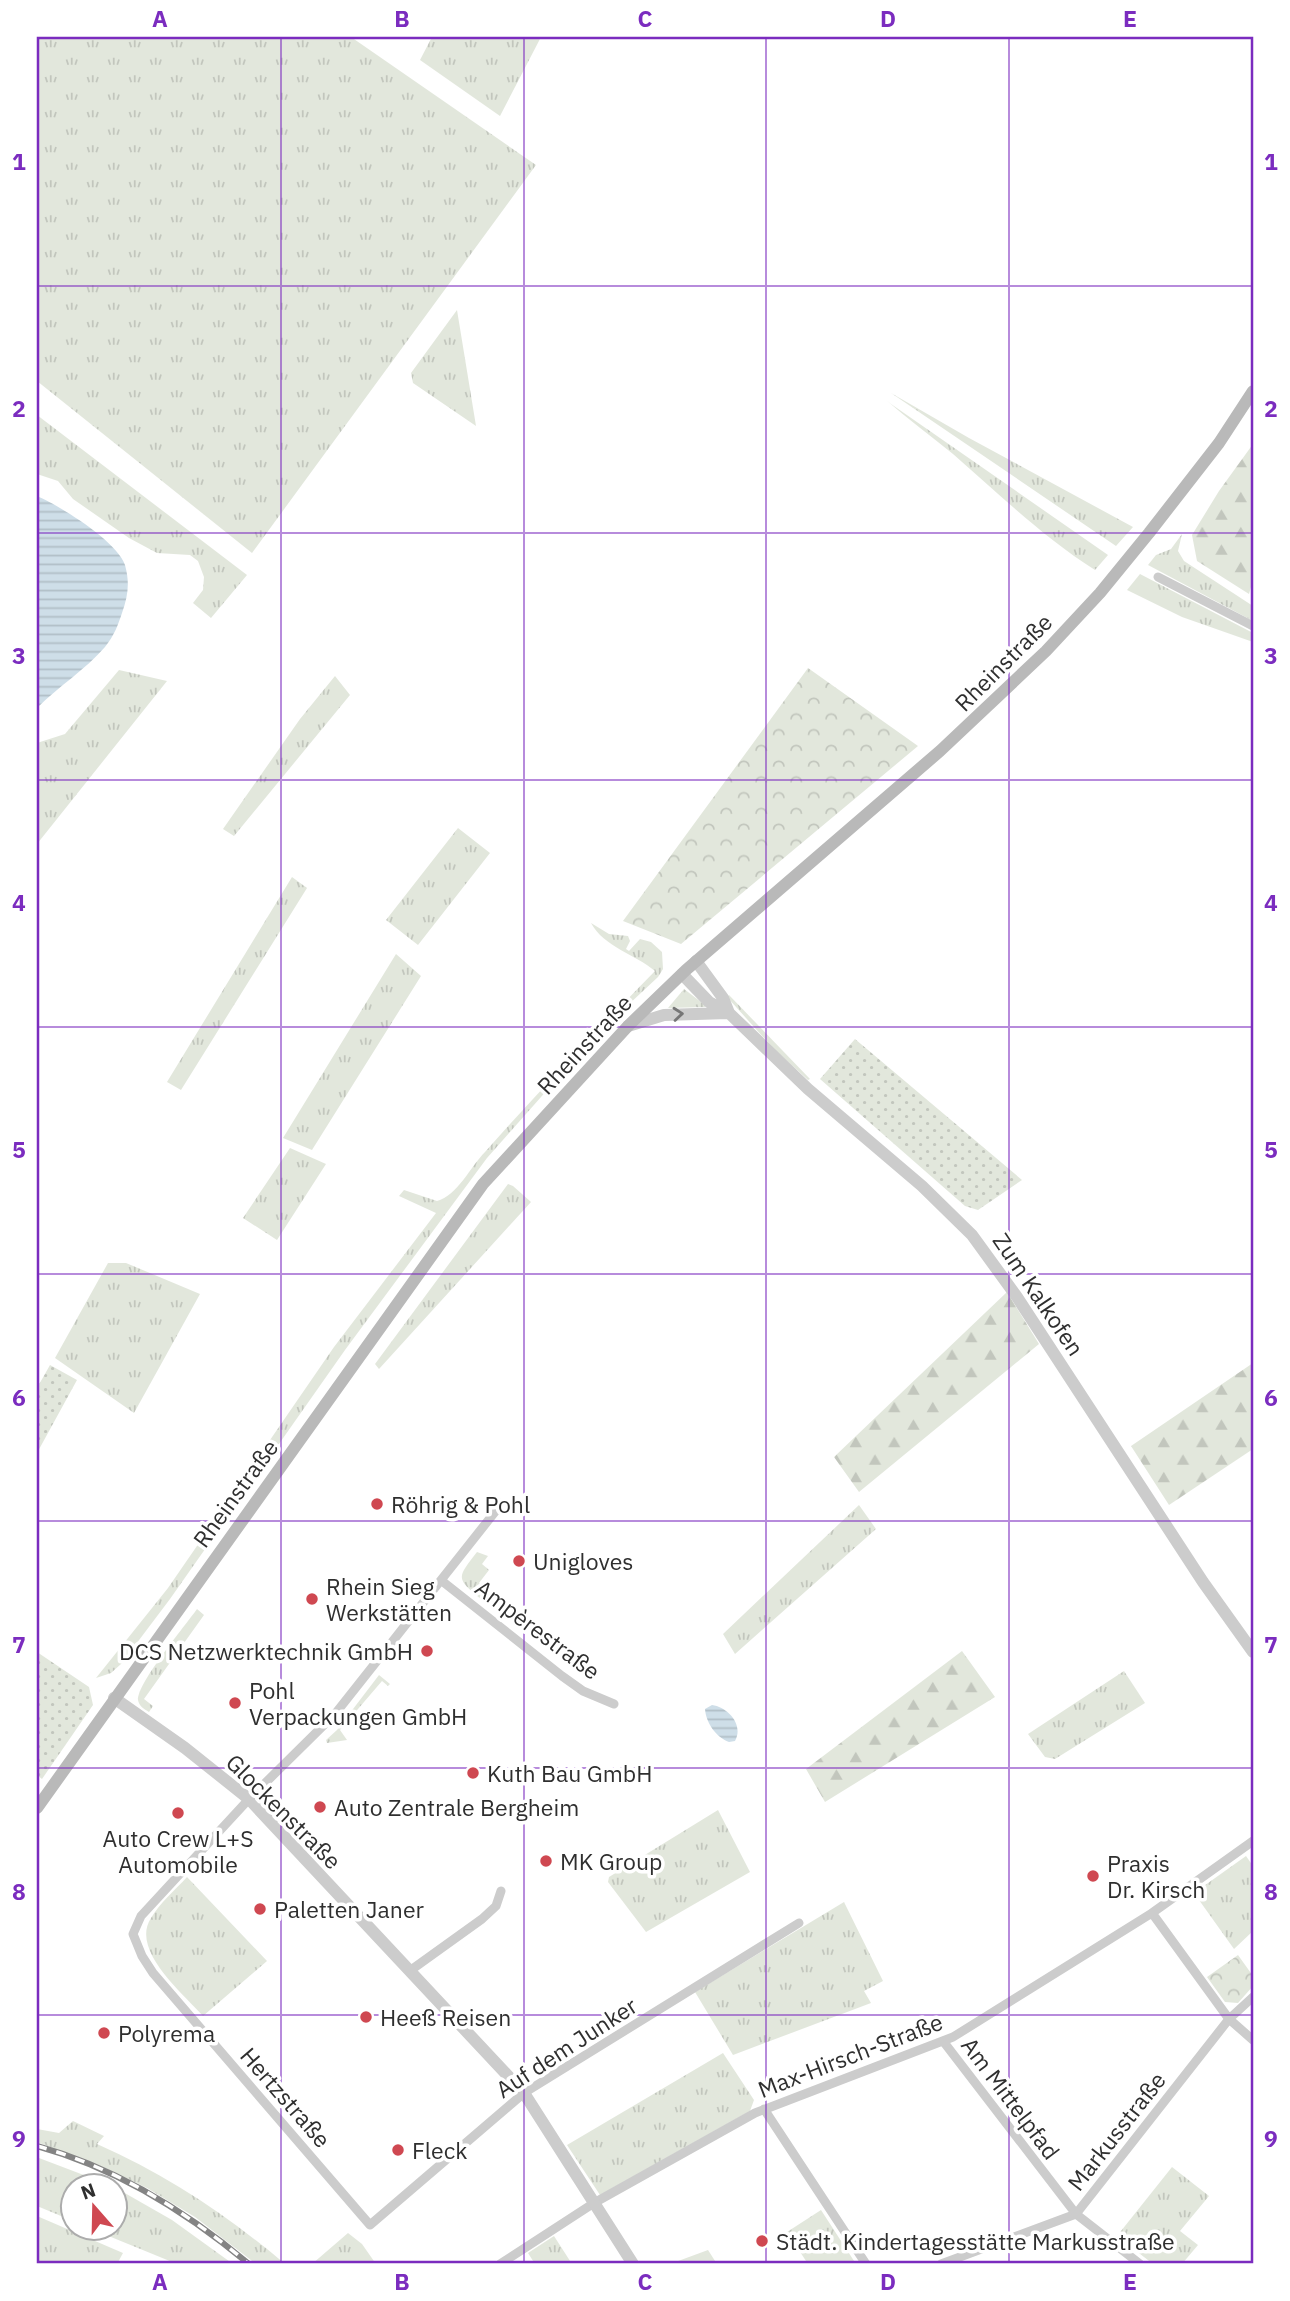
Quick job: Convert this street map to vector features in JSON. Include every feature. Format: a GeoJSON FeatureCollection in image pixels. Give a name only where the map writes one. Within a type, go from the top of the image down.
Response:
{"type":"FeatureCollection","features":[{"type":"Feature","properties":{"kind":"main road","name":"Rheinstraße"},"geometry":{"type":"LineString","coordinates":[[37,1808],[483,1184],[628,1026],[682,974],[948,744],[1046,651],[1100,593],[1149,533],[1219,443],[1253,391]]}},
{"type":"Feature","properties":{"kind":"street"},"geometry":{"type":"LineString","coordinates":[[1158,577],[1253,626]]}},
{"type":"Feature","properties":{"kind":"street","name":"Zum Kalkofen"},"geometry":{"type":"LineString","coordinates":[[696,961],[723,998],[729,1013]]}},
{"type":"Feature","properties":{"kind":"street","name":"Zum Kalkofen"},"geometry":{"type":"LineString","coordinates":[[682,974],[709,1002],[729,1013],[808,1089],[950,1212],[989,1256],[1203,1582],[1251,1645]]}},
{"type":"Feature","properties":{"kind":"street"},"geometry":{"type":"LineString","coordinates":[[628,1026],[664,1015],[729,1013]]}},
{"type":"Feature","properties":{"kind":"street","name":"Ampèrestraße"},"geometry":{"type":"LineString","coordinates":[[249,1799],[335,1714],[502,1503]]}},
{"type":"Feature","properties":{"kind":"street","name":"Ampèrestraße"},"geometry":{"type":"LineString","coordinates":[[442,1581],[562,1676],[583,1691],[614,1704]]}},
{"type":"Feature","properties":{"kind":"street","name":"Glockenstraße"},"geometry":{"type":"LineString","coordinates":[[114,1698],[249,1799],[524,2093],[633,2264]]}},
{"type":"Feature","properties":{"kind":"street","name":"Hertzstraße"},"geometry":{"type":"LineString","coordinates":[[249,1799],[141,1916],[133,1934],[153,1973],[370,2225]]}},
{"type":"Feature","properties":{"kind":"street","name":"Max-Hirsch-Straße"},"geometry":{"type":"LineString","coordinates":[[500,2264],[594,2203],[764,2109],[943,2041],[1152,1913],[1253,1841]]}},
{"type":"Feature","properties":{"kind":"street"},"geometry":{"type":"LineString","coordinates":[[411,1970],[482,1919],[496,1906],[501,1891]]}},
{"type":"Feature","properties":{"kind":"street"},"geometry":{"type":"LineString","coordinates":[[1152,1913],[1229,2019],[1253,2040]]}},
{"type":"Feature","properties":{"kind":"street","name":"Auf dem Junker"},"geometry":{"type":"LineString","coordinates":[[370,2225],[524,2093],[799,1923]]}},
{"type":"Feature","properties":{"kind":"street","name":"Markusstraße"},"geometry":{"type":"LineString","coordinates":[[941,2264],[1076,2214],[1229,2019],[1253,1997]]}},
{"type":"Feature","properties":{"kind":"street","name":"Am Mittelpfad"},"geometry":{"type":"LineString","coordinates":[[943,2041],[1076,2214],[1140,2264]]}},
{"type":"Feature","properties":{"kind":"street"},"geometry":{"type":"LineString","coordinates":[[764,2109],[866,2264]]}},
{"type":"Feature","properties":{"kind":"green space"},"geometry":{"type":"Polygon","coordinates":[[[37,37],[351,37],[536,165],[252,553],[37,381],[37,37]]]}},
{"type":"Feature","properties":{"kind":"green space"},"geometry":{"type":"Polygon","coordinates":[[[432,37],[541,37],[500,116],[420,60],[432,37]]]}},
{"type":"Feature","properties":{"kind":"green space"},"geometry":{"type":"Polygon","coordinates":[[[457,310],[476,426],[413,383],[411,373],[457,310]]]}},
{"type":"Feature","properties":{"kind":"green space"},"geometry":{"type":"Polygon","coordinates":[[[891,393],[969,438],[1133,527],[1116,546],[891,393]]]}},
{"type":"Feature","properties":{"kind":"green space"},"geometry":{"type":"Polygon","coordinates":[[[886,400],[1108,555],[1095,570],[1076,557],[886,400]]]}},
{"type":"Feature","properties":{"kind":"green space"},"geometry":{"type":"Polygon","coordinates":[[[37,415],[247,575],[211,618],[193,603],[203,590],[204,577],[198,561],[190,555],[157,553],[129,538],[73,499],[58,481],[37,474],[37,415]]]}},
{"type":"Feature","properties":{"kind":"green space"},"geometry":{"type":"Polygon","coordinates":[[[1253,444],[1253,580],[1249,594],[1197,561],[1192,535],[1253,444]]]}},
{"type":"Feature","properties":{"kind":"green space"},"geometry":{"type":"Polygon","coordinates":[[[1182,534],[1178,551],[1184,561],[1253,606],[1253,621],[1148,565],[1156,555],[1171,549],[1182,534]]]}},
{"type":"Feature","properties":{"kind":"green space"},"geometry":{"type":"Polygon","coordinates":[[[1140,574],[1253,633],[1253,642],[1182,617],[1127,590],[1140,574]]]}},
{"type":"Feature","properties":{"kind":"green space"},"geometry":{"type":"Polygon","coordinates":[[[808,668],[918,746],[681,944],[623,921],[808,668]]]}},
{"type":"Feature","properties":{"kind":"green space"},"geometry":{"type":"Polygon","coordinates":[[[119,670],[167,681],[37,844],[37,743],[65,734],[119,670]]]}},
{"type":"Feature","properties":{"kind":"green space"},"geometry":{"type":"Polygon","coordinates":[[[335,676],[350,695],[234,836],[223,829],[300,719],[335,676]]]}},
{"type":"Feature","properties":{"kind":"green space"},"geometry":{"type":"Polygon","coordinates":[[[458,828],[490,853],[418,945],[386,920],[458,828]]]}},
{"type":"Feature","properties":{"kind":"green space"},"geometry":{"type":"Polygon","coordinates":[[[292,877],[307,888],[181,1090],[167,1082],[292,877]]]}},
{"type":"Feature","properties":{"kind":"green space"},"geometry":{"type":"Polygon","coordinates":[[[591,923],[609,934],[628,936],[630,941],[626,949],[629,951],[640,939],[651,942],[662,952],[663,969],[658,977],[596,1035],[487,1158],[345,1350],[170,1599],[121,1664],[111,1673],[96,1678],[168,1588],[334,1347],[436,1213],[399,1196],[404,1190],[437,1201],[451,1193],[527,1106],[655,971],[604,938],[591,923]]]}},
{"type":"Feature","properties":{"kind":"green space"},"geometry":{"type":"Polygon","coordinates":[[[396,954],[421,976],[312,1150],[283,1138],[396,954]]]}},
{"type":"Feature","properties":{"kind":"green space"},"geometry":{"type":"Polygon","coordinates":[[[684,989],[705,1005],[705,1007],[668,1008],[684,989]]]}},
{"type":"Feature","properties":{"kind":"green space"},"geometry":{"type":"Polygon","coordinates":[[[729,995],[810,1079],[774,1049],[727,997],[729,995]]]}},
{"type":"Feature","properties":{"kind":"green space"},"geometry":{"type":"Polygon","coordinates":[[[855,1039],[1022,1180],[978,1210],[965,1206],[820,1079],[855,1039]]]}},
{"type":"Feature","properties":{"kind":"green space"},"geometry":{"type":"Polygon","coordinates":[[[290,1148],[326,1164],[277,1240],[243,1218],[290,1148]]]}},
{"type":"Feature","properties":{"kind":"green space"},"geometry":{"type":"Polygon","coordinates":[[[508,1184],[531,1202],[379,1369],[375,1364],[508,1184]]]}},
{"type":"Feature","properties":{"kind":"green space"},"geometry":{"type":"Polygon","coordinates":[[[108,1263],[126,1263],[200,1294],[134,1413],[55,1358],[108,1263]]]}},
{"type":"Feature","properties":{"kind":"green space"},"geometry":{"type":"Polygon","coordinates":[[[1007,1292],[1039,1344],[859,1492],[834,1457],[1007,1292]]]}},
{"type":"Feature","properties":{"kind":"green space"},"geometry":{"type":"Polygon","coordinates":[[[1253,1363],[1253,1449],[1169,1505],[1131,1446],[1253,1363]]]}},
{"type":"Feature","properties":{"kind":"green space"},"geometry":{"type":"Polygon","coordinates":[[[50,1365],[77,1380],[37,1453],[37,1388],[50,1365]]]}},
{"type":"Feature","properties":{"kind":"green space"},"geometry":{"type":"Polygon","coordinates":[[[859,1505],[876,1529],[735,1654],[723,1634],[859,1505]]]}},
{"type":"Feature","properties":{"kind":"green space"},"geometry":{"type":"Polygon","coordinates":[[[477,1552],[488,1556],[482,1564],[489,1570],[479,1583],[488,1592],[482,1600],[467,1587],[462,1578],[462,1573],[477,1552]]]}},
{"type":"Feature","properties":{"kind":"green space"},"geometry":{"type":"Polygon","coordinates":[[[197,1609],[204,1615],[144,1699],[153,1706],[149,1712],[138,1700],[140,1692],[197,1609]]]}},
{"type":"Feature","properties":{"kind":"green space"},"geometry":{"type":"Polygon","coordinates":[[[962,1651],[995,1697],[825,1802],[806,1769],[962,1651]]]}},
{"type":"Feature","properties":{"kind":"green space"},"geometry":{"type":"Polygon","coordinates":[[[37,1652],[89,1687],[93,1705],[42,1779],[37,1775],[37,1652]]]}},
{"type":"Feature","properties":{"kind":"green space"},"geometry":{"type":"Polygon","coordinates":[[[1124,1671],[1145,1703],[1055,1759],[1045,1757],[1028,1734],[1124,1671]]]}},
{"type":"Feature","properties":{"kind":"green space"},"geometry":{"type":"Polygon","coordinates":[[[379,1675],[390,1684],[388,1686],[382,1681],[340,1730],[347,1740],[327,1743],[326,1740],[337,1730],[379,1675]]]}},
{"type":"Feature","properties":{"kind":"green space"},"geometry":{"type":"Polygon","coordinates":[[[718,1810],[750,1872],[646,1932],[608,1882],[609,1877],[718,1810]]]}},
{"type":"Feature","properties":{"kind":"green space"},"geometry":{"type":"Polygon","coordinates":[[[1246,1856],[1253,1866],[1253,1931],[1234,1949],[1194,1893],[1246,1856]]]}},
{"type":"Feature","properties":{"kind":"green space"},"geometry":{"type":"Polygon","coordinates":[[[187,1877],[267,1961],[203,2016],[172,1983],[147,1944],[146,1930],[151,1918],[187,1877]]]}},
{"type":"Feature","properties":{"kind":"green space"},"geometry":{"type":"Polygon","coordinates":[[[844,1902],[883,1981],[864,1991],[871,2003],[733,2055],[695,1992],[844,1902]]]}},
{"type":"Feature","properties":{"kind":"green space"},"geometry":{"type":"Polygon","coordinates":[[[1238,1955],[1253,1976],[1253,1986],[1238,2003],[1225,2002],[1207,1977],[1238,1955]]]}},
{"type":"Feature","properties":{"kind":"green space"},"geometry":{"type":"Polygon","coordinates":[[[723,2053],[754,2100],[750,2111],[600,2195],[567,2145],[723,2053]]]}},
{"type":"Feature","properties":{"kind":"green space"},"geometry":{"type":"Polygon","coordinates":[[[73,2121],[104,2136],[97,2144],[196,2197],[285,2264],[256,2264],[195,2217],[130,2180],[130,2172],[113,2172],[37,2142],[37,2129],[59,2133],[73,2121]]]}},
{"type":"Feature","properties":{"kind":"green space"},"geometry":{"type":"Polygon","coordinates":[[[39,2158],[76,2172],[60,2172],[60,2216],[37,2206],[39,2158]]]}},
{"type":"Feature","properties":{"kind":"green space"},"geometry":{"type":"Polygon","coordinates":[[[1172,2167],[1209,2196],[1180,2231],[1198,2245],[1182,2264],[1153,2264],[1117,2236],[1172,2167]]]}},
{"type":"Feature","properties":{"kind":"green space"},"geometry":{"type":"Polygon","coordinates":[[[130,2196],[172,2220],[233,2264],[177,2264],[123,2242],[130,2242],[130,2196]]]}},
{"type":"Feature","properties":{"kind":"green space"},"geometry":{"type":"Polygon","coordinates":[[[821,2210],[856,2264],[808,2264],[787,2232],[821,2210]]]}},
{"type":"Feature","properties":{"kind":"green space"},"geometry":{"type":"Polygon","coordinates":[[[37,2216],[60,2226],[60,2242],[97,2242],[123,2253],[117,2264],[37,2264],[37,2216]]]}},
{"type":"Feature","properties":{"kind":"green space"},"geometry":{"type":"Polygon","coordinates":[[[348,2233],[362,2244],[376,2264],[312,2264],[348,2233]]]}},
{"type":"Feature","properties":{"kind":"green space"},"geometry":{"type":"Polygon","coordinates":[[[554,2236],[572,2264],[535,2264],[528,2253],[554,2236]]]}},
{"type":"Feature","properties":{"kind":"green space"},"geometry":{"type":"Polygon","coordinates":[[[708,2250],[717,2264],[670,2264],[708,2250]]]}},
{"type":"Feature","properties":{"kind":"shaded area"},"geometry":{"type":"Polygon","coordinates":[[[37,496],[100,535],[120,556],[127,572],[128,584],[122,613],[108,643],[37,708],[37,496]]]}},
{"type":"Feature","properties":{"kind":"shaded area"},"geometry":{"type":"Polygon","coordinates":[[[712,1705],[724,1709],[733,1718],[737,1729],[735,1741],[724,1740],[712,1729],[705,1709],[712,1705]]]}},
{"type":"Feature","properties":{"kind":"railway"},"geometry":{"type":"LineString","coordinates":[[37,2146],[95,2166],[150,2194],[201,2227],[249,2264]]}},
{"type":"Feature","properties":{"kind":"place","name":"Röhrig & Pohl"},"geometry":{"type":"Point","coordinates":[377,1504]}},
{"type":"Feature","properties":{"kind":"place","name":"Unigloves"},"geometry":{"type":"Point","coordinates":[519,1561]}},
{"type":"Feature","properties":{"kind":"place","name":"Rhein Sieg Werkstätten"},"geometry":{"type":"Point","coordinates":[312,1599]}},
{"type":"Feature","properties":{"kind":"place","name":"DCS Netzwerktechnik GmbH"},"geometry":{"type":"Point","coordinates":[427,1651]}},
{"type":"Feature","properties":{"kind":"place","name":"Pohl Verpackungen GmbH"},"geometry":{"type":"Point","coordinates":[235,1703]}},
{"type":"Feature","properties":{"kind":"place","name":"Kuth Bau GmbH"},"geometry":{"type":"Point","coordinates":[473,1773]}},
{"type":"Feature","properties":{"kind":"place","name":"Auto Zentrale Bergheim"},"geometry":{"type":"Point","coordinates":[320,1807]}},
{"type":"Feature","properties":{"kind":"place","name":"Auto Crew L+S Automobile"},"geometry":{"type":"Point","coordinates":[178,1813]}},
{"type":"Feature","properties":{"kind":"place","name":"MK Group"},"geometry":{"type":"Point","coordinates":[546,1861]}},
{"type":"Feature","properties":{"kind":"place","name":"Praxis Dr. Kirsch"},"geometry":{"type":"Point","coordinates":[1093,1876]}},
{"type":"Feature","properties":{"kind":"place","name":"Paletten Janer"},"geometry":{"type":"Point","coordinates":[260,1909]}},
{"type":"Feature","properties":{"kind":"place","name":"Heeß Reisen"},"geometry":{"type":"Point","coordinates":[366,2017]}},
{"type":"Feature","properties":{"kind":"place","name":"Polyrema"},"geometry":{"type":"Point","coordinates":[104,2033]}},
{"type":"Feature","properties":{"kind":"place","name":"Fleck"},"geometry":{"type":"Point","coordinates":[398,2150]}},
{"type":"Feature","properties":{"kind":"place","name":"Städt. Kindertagesstätte Markusstraße"},"geometry":{"type":"Point","coordinates":[762,2241]}}]}
